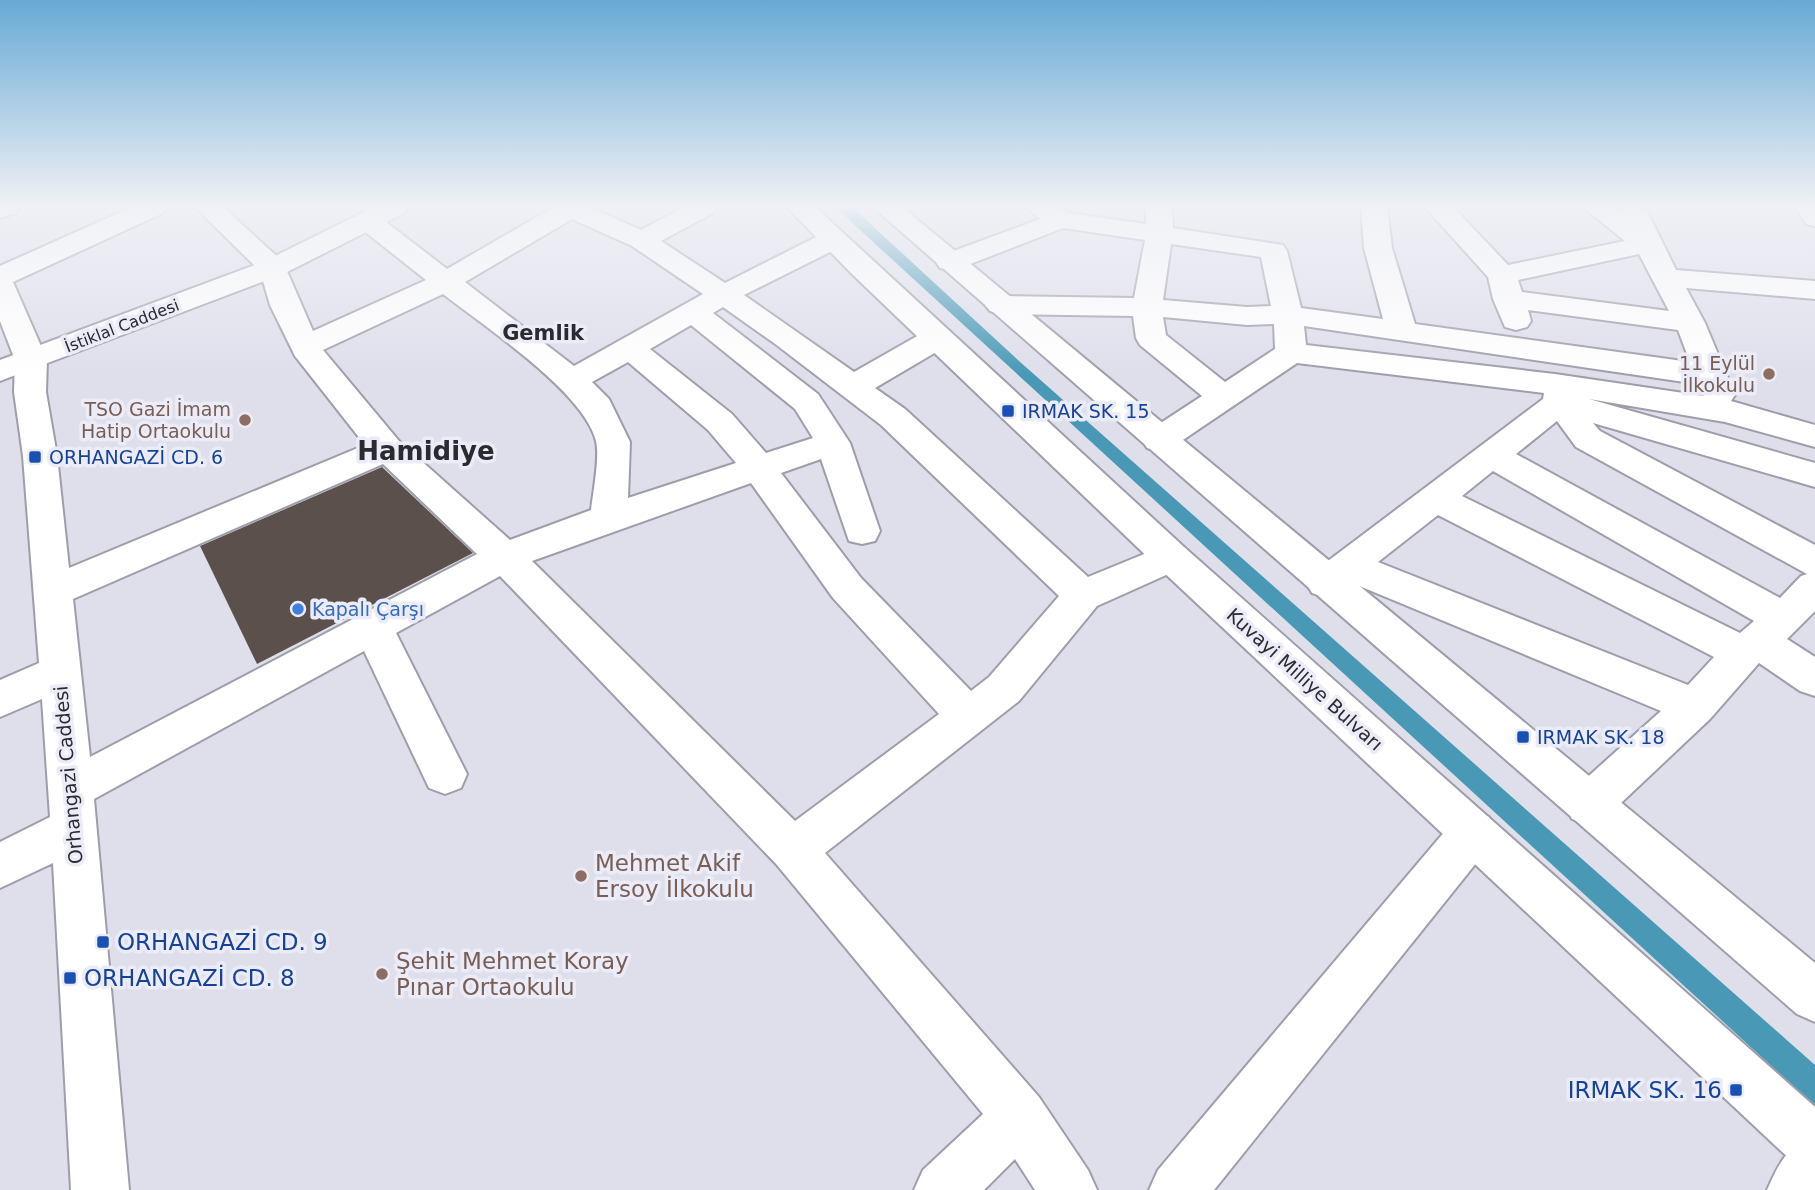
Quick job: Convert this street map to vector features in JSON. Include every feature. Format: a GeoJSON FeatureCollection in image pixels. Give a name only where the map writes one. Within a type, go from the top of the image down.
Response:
{"type":"FeatureCollection","features":[{"type":"Feature","properties":{"kind":"street"},"geometry":{"type":"LineString","coordinates":[[0,277],[32,263]]}},
{"type":"Feature","properties":{"kind":"street"},"geometry":{"type":"LineString","coordinates":[[267,263],[273,268],[285,305],[311,356],[387,449],[503,557],[793,850],[1020,1116],[1068,1190]]}},
{"type":"Feature","properties":{"kind":"street","name":"İstiklal Caddesi"},"geometry":{"type":"LineString","coordinates":[[15,382],[284,263]]}},
{"type":"Feature","properties":{"kind":"street"},"geometry":{"type":"LineString","coordinates":[[427,263],[445,282],[572,380],[597,407],[613,442],[609,518]]}},
{"type":"Feature","properties":{"kind":"street"},"geometry":{"type":"LineString","coordinates":[[306,346],[445,282],[478,263]]}},
{"type":"Feature","properties":{"kind":"street"},"geometry":{"type":"LineString","coordinates":[[675,263],[785,336],[893,417],[1083,595]]}},
{"type":"Feature","properties":{"kind":"street"},"geometry":{"type":"LineString","coordinates":[[572,380],[723,295],[787,263]]}},
{"type":"Feature","properties":{"kind":"street","name":"Kuvayi Milliye Bulvarı"},"geometry":{"type":"LineString","coordinates":[[856,263],[1171,556],[1815,1144]]}},
{"type":"Feature","properties":{"kind":"street"},"geometry":{"type":"LineString","coordinates":[[951,263],[1159,440],[1336,574],[1588,805],[1815,996]]}},
{"type":"Feature","properties":{"kind":"street"},"geometry":{"type":"LineString","coordinates":[[1153,263],[1147,307],[1152,338],[1222,396]]}},
{"type":"Feature","properties":{"kind":"street"},"geometry":{"type":"LineString","coordinates":[[1276,263],[1287,315],[1291,352]]}},
{"type":"Feature","properties":{"kind":"street"},"geometry":{"type":"LineString","coordinates":[[1382,263],[1402,331]]}},
{"type":"Feature","properties":{"kind":"street"},"geometry":{"type":"LineString","coordinates":[[1485,263],[1505,287],[1526,349]]}},
{"type":"Feature","properties":{"kind":"street"},"geometry":{"type":"LineString","coordinates":[[1505,287],[1586,263]]}},
{"type":"Feature","properties":{"kind":"street"},"geometry":{"type":"LineString","coordinates":[[1658,263],[1690,323],[1709,375],[1748,455]]}},
{"type":"Feature","properties":{"kind":"street"},"geometry":{"type":"LineString","coordinates":[[1667,278],[1815,290]]}},
{"type":"Feature","properties":{"kind":"street","name":"Orhangazi Caddesi"},"geometry":{"type":"LineString","coordinates":[[0,284],[15,382],[40,456],[71,809],[100,1190]]}},
{"type":"Feature","properties":{"kind":"street"},"geometry":{"type":"LineString","coordinates":[[1505,287],[1690,323]]}},
{"type":"Feature","properties":{"kind":"street"},"geometry":{"type":"LineString","coordinates":[[1000,305],[1147,307],[1247,316],[1287,315],[1709,375]]}},
{"type":"Feature","properties":{"kind":"street"},"geometry":{"type":"LineString","coordinates":[[693,312],[807,402],[833,443],[862,531]]}},
{"type":"Feature","properties":{"kind":"street"},"geometry":{"type":"LineString","coordinates":[[853,387],[937,338]]}},
{"type":"Feature","properties":{"kind":"street"},"geometry":{"type":"LineString","coordinates":[[629,347],[720,422],[758,467],[847,588],[968,716]]}},
{"type":"Feature","properties":{"kind":"street"},"geometry":{"type":"LineString","coordinates":[[1159,440],[1291,352],[1557,393],[1727,411],[1815,436]]}},
{"type":"Feature","properties":{"kind":"street"},"geometry":{"type":"LineString","coordinates":[[1336,574],[1492,455],[1557,393]]}},
{"type":"Feature","properties":{"kind":"street"},"geometry":{"type":"LineString","coordinates":[[1557,393],[1815,475]]}},
{"type":"Feature","properties":{"kind":"street"},"geometry":{"type":"LineString","coordinates":[[1557,393],[1588,439],[1815,562]]}},
{"type":"Feature","properties":{"kind":"street"},"geometry":{"type":"LineString","coordinates":[[0,866],[71,809],[373,627],[503,557],[609,518],[833,443]]}},
{"type":"Feature","properties":{"kind":"street"},"geometry":{"type":"LineString","coordinates":[[53,591],[387,449]]}},
{"type":"Feature","properties":{"kind":"street"},"geometry":{"type":"LineString","coordinates":[[1492,455],[1762,638],[1815,678]]}},
{"type":"Feature","properties":{"kind":"street"},"geometry":{"type":"LineString","coordinates":[[1435,498],[1762,638]]}},
{"type":"Feature","properties":{"kind":"street"},"geometry":{"type":"LineString","coordinates":[[793,850],[1004,689],[1083,595],[1171,556]]}},
{"type":"Feature","properties":{"kind":"street"},"geometry":{"type":"LineString","coordinates":[[1336,574],[1695,706]]}},
{"type":"Feature","properties":{"kind":"street"},"geometry":{"type":"LineString","coordinates":[[1588,805],[1695,706],[1815,586]]}},
{"type":"Feature","properties":{"kind":"street"},"geometry":{"type":"LineString","coordinates":[[373,627],[445,774]]}},
{"type":"Feature","properties":{"kind":"street"},"geometry":{"type":"LineString","coordinates":[[0,699],[59,673]]}},
{"type":"Feature","properties":{"kind":"street"},"geometry":{"type":"LineString","coordinates":[[1178,1190],[1473,832]]}},
{"type":"Feature","properties":{"kind":"street"},"geometry":{"type":"LineString","coordinates":[[943,1190],[1020,1116]]}},
{"type":"Feature","properties":{"kind":"street"},"geometry":{"type":"LineString","coordinates":[[1796,1190],[1815,1163]]}},
{"type":"Feature","properties":{"kind":"water"},"geometry":{"type":"Polygon","coordinates":[[[896,263],[912,263],[1019,361],[1815,1065],[1815,1106],[896,263]]]}},
{"type":"Feature","properties":{"kind":"building","name":"Kapalı Çarşı"},"geometry":{"type":"Polygon","coordinates":[[[382,467],[473,553],[257,664],[200,546],[382,467]]]}},
{"type":"Feature","properties":{"kind":"place","name":"11 Eylül İlkokulu"},"geometry":{"type":"Point","coordinates":[1769,374]}},
{"type":"Feature","properties":{"kind":"place","name":"IRMAK SK. 15"},"geometry":{"type":"Point","coordinates":[1008,411]}},
{"type":"Feature","properties":{"kind":"place","name":"TSO Gazi İmam Hatip Ortaokulu"},"geometry":{"type":"Point","coordinates":[245,420]}},
{"type":"Feature","properties":{"kind":"place","name":"ORHANGAZİ CD. 6"},"geometry":{"type":"Point","coordinates":[35,457]}},
{"type":"Feature","properties":{"kind":"place","name":"Kapalı Çarşı"},"geometry":{"type":"Point","coordinates":[298,609]}},
{"type":"Feature","properties":{"kind":"place","name":"IRMAK SK. 18"},"geometry":{"type":"Point","coordinates":[1523,737]}},
{"type":"Feature","properties":{"kind":"place","name":"Mehmet Akif Ersoy İlkokulu"},"geometry":{"type":"Point","coordinates":[581,876]}},
{"type":"Feature","properties":{"kind":"place","name":"ORHANGAZİ CD. 9"},"geometry":{"type":"Point","coordinates":[103,942]}},
{"type":"Feature","properties":{"kind":"place","name":"Şehit Mehmet Koray Pınar Ortaokulu"},"geometry":{"type":"Point","coordinates":[382,974]}},
{"type":"Feature","properties":{"kind":"place","name":"ORHANGAZİ CD. 8"},"geometry":{"type":"Point","coordinates":[70,978]}},
{"type":"Feature","properties":{"kind":"place","name":"IRMAK SK. 16"},"geometry":{"type":"Point","coordinates":[1736,1090]}},
{"type":"Feature","properties":{"kind":"district","name":"Gemlik"},"geometry":{"type":"Point","coordinates":[543,333]}},
{"type":"Feature","properties":{"kind":"district","name":"Hamidiye"},"geometry":{"type":"Point","coordinates":[426,451]}}]}
